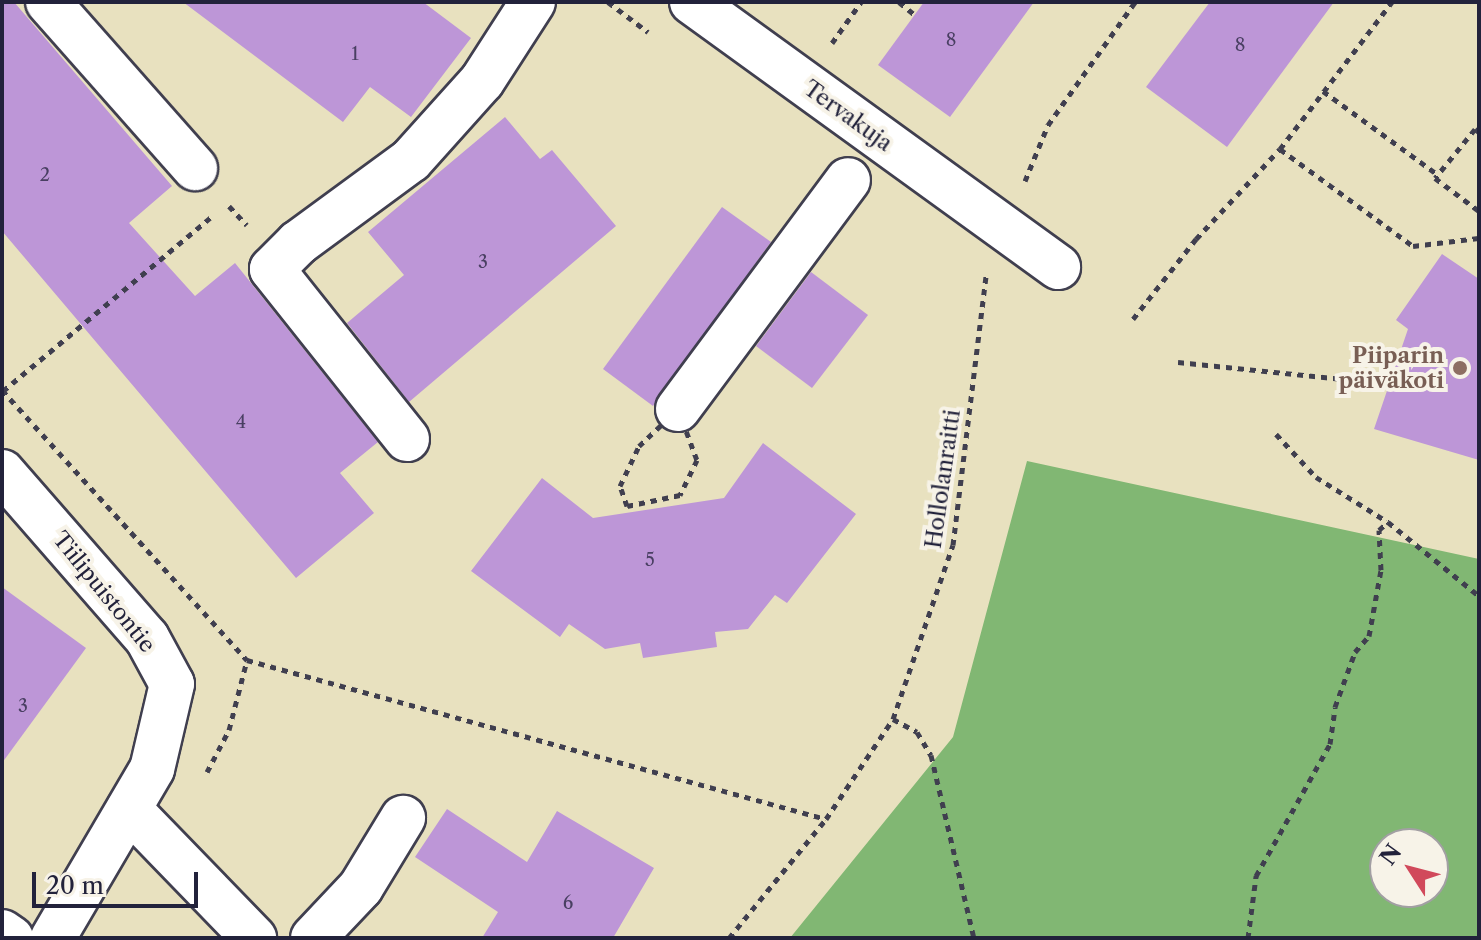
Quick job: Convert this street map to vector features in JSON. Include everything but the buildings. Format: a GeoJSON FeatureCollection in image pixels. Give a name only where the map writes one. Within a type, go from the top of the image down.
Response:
{"type":"FeatureCollection","features":[{"type":"Feature","properties":{"kind":"street"},"geometry":{"type":"LineString","coordinates":[[48,2],[195,168]]}},
{"type":"Feature","properties":{"kind":"street"},"geometry":{"type":"LineString","coordinates":[[407,439],[272,269],[411,160],[482,81],[533,2]]}},
{"type":"Feature","properties":{"kind":"street","name":"Tervakuja"},"geometry":{"type":"LineString","coordinates":[[692,2],[1058,267]]}},
{"type":"Feature","properties":{"kind":"street"},"geometry":{"type":"LineString","coordinates":[[678,409],[848,180]]}},
{"type":"Feature","properties":{"kind":"street","name":"Tiilipuistontie"},"geometry":{"type":"LineString","coordinates":[[2,472],[147,638],[172,684],[152,769],[53,938]]}},
{"type":"Feature","properties":{"kind":"street"},"geometry":{"type":"LineString","coordinates":[[129,809],[254,938]]}},
{"type":"Feature","properties":{"kind":"street"},"geometry":{"type":"LineString","coordinates":[[313,938],[361,887],[403,818]]}},
{"type":"Feature","properties":{"kind":"street"},"geometry":{"type":"LineString","coordinates":[[2,932],[11,938]]}},
{"type":"Feature","properties":{"kind":"path"},"geometry":{"type":"LineString","coordinates":[[832,43],[861,2]]}},
{"type":"Feature","properties":{"kind":"path"},"geometry":{"type":"LineString","coordinates":[[899,2],[915,15]]}},
{"type":"Feature","properties":{"kind":"path","name":"Hollolanraitti"},"geometry":{"type":"LineString","coordinates":[[729,938],[826,819],[893,719],[953,545],[984,279],[1048,125],[1135,2]]}},
{"type":"Feature","properties":{"kind":"path"},"geometry":{"type":"LineString","coordinates":[[1133,319],[1196,239],[1280,149],[1392,2]]}},
{"type":"Feature","properties":{"kind":"path"},"geometry":{"type":"LineString","coordinates":[[1323,91],[1437,174]]}},
{"type":"Feature","properties":{"kind":"path"},"geometry":{"type":"LineString","coordinates":[[1479,132],[1475,129],[1435,178],[1479,211]]}},
{"type":"Feature","properties":{"kind":"path"},"geometry":{"type":"LineString","coordinates":[[1280,149],[1413,246],[1479,238]]}},
{"type":"Feature","properties":{"kind":"path"},"geometry":{"type":"LineString","coordinates":[[195,168],[280,261]]}},
{"type":"Feature","properties":{"kind":"path"},"geometry":{"type":"LineString","coordinates":[[227,203],[2,391],[247,660],[826,819]]}},
{"type":"Feature","properties":{"kind":"path"},"geometry":{"type":"LineString","coordinates":[[1178,362],[1372,382]]}},
{"type":"Feature","properties":{"kind":"path"},"geometry":{"type":"LineString","coordinates":[[678,409],[697,460],[680,495],[627,506],[620,486],[639,446],[678,409]]}},
{"type":"Feature","properties":{"kind":"path"},"geometry":{"type":"LineString","coordinates":[[1276,434],[1316,477],[1388,522],[1479,596]]}},
{"type":"Feature","properties":{"kind":"path"},"geometry":{"type":"LineString","coordinates":[[1248,938],[1256,876],[1330,744],[1335,707],[1355,652],[1369,636],[1381,570],[1379,530],[1388,522]]}},
{"type":"Feature","properties":{"kind":"path"},"geometry":{"type":"LineString","coordinates":[[893,719],[917,732],[931,755],[973,938]]}},
{"type":"Feature","properties":{"kind":"green space"},"geometry":{"type":"Polygon","coordinates":[[[1027,461],[1479,559],[1479,938],[790,938],[953,737],[1027,461]]]}},
{"type":"Feature","properties":{"kind":"place","name":"Piiparin päiväkoti"},"geometry":{"type":"Point","coordinates":[1460,368]}}]}
